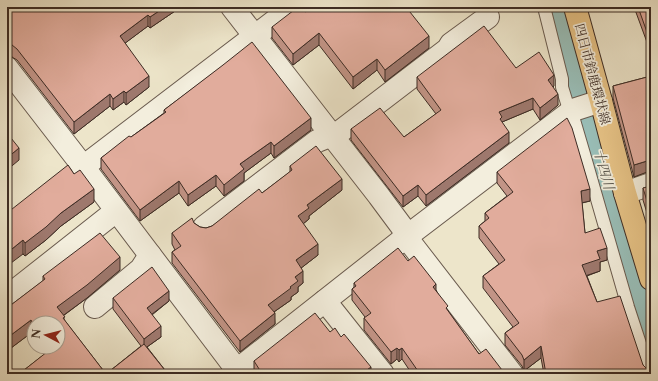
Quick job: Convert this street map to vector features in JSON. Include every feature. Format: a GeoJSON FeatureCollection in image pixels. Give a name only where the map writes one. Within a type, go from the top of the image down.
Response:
{"type":"FeatureCollection","features":[{"type":"Feature","properties":{"kind":"main road","name":"四日市鈴鹿環状線"},"geometry":{"type":"LineString","coordinates":[[575,7],[599,102],[651,279]]}},
{"type":"Feature","properties":{"kind":"street"},"geometry":{"type":"LineString","coordinates":[[232,7],[402,227],[406,237],[512,374]]}},
{"type":"Feature","properties":{"kind":"street"},"geometry":{"type":"LineString","coordinates":[[84,167],[294,7]]}},
{"type":"Feature","properties":{"kind":"street"},"geometry":{"type":"LineString","coordinates":[[204,227],[317,141],[332,136],[488,17]]}},
{"type":"Feature","properties":{"kind":"street"},"geometry":{"type":"LineString","coordinates":[[7,68],[150,255],[235,372],[406,237],[571,111],[599,102]]}},
{"type":"Feature","properties":{"kind":"street"},"geometry":{"type":"LineString","coordinates":[[625,194],[651,184]]}},
{"type":"Feature","properties":{"kind":"street"},"geometry":{"type":"LineString","coordinates":[[7,297],[116,211]]}},
{"type":"Feature","properties":{"kind":"street"},"geometry":{"type":"LineString","coordinates":[[95,307],[140,269],[150,255]]}},
{"type":"Feature","properties":{"kind":"street"},"geometry":{"type":"LineString","coordinates":[[325,300],[383,374]]}},
{"type":"Feature","properties":{"kind":"lane"},"geometry":{"type":"LineString","coordinates":[[544,7],[562,79],[562,87],[574,120],[628,307],[650,374]]}},
{"type":"Feature","properties":{"kind":"building"},"geometry":{"type":"Polygon","coordinates":[[[7,7],[165,7],[150,17],[148,15],[120,36],[149,76],[126,93],[124,91],[113,99],[110,94],[74,122],[17,49],[7,39],[7,7]]]}},
{"type":"Feature","properties":{"kind":"building"},"geometry":{"type":"Polygon","coordinates":[[[298,7],[301,7],[305,12],[312,7],[406,7],[429,36],[385,70],[377,59],[353,77],[319,33],[293,54],[272,27],[298,7]]]}},
{"type":"Feature","properties":{"kind":"building"},"geometry":{"type":"Polygon","coordinates":[[[638,7],[651,7],[651,36],[650,34],[648,35],[638,7]]]}},
{"type":"Feature","properties":{"kind":"building"},"geometry":{"type":"Polygon","coordinates":[[[484,26],[516,68],[539,52],[554,75],[548,80],[558,94],[540,108],[533,98],[499,112],[502,117],[500,119],[509,132],[426,195],[418,185],[403,196],[351,129],[380,108],[404,137],[441,110],[417,77],[484,26]]]}},
{"type":"Feature","properties":{"kind":"building"},"geometry":{"type":"Polygon","coordinates":[[[252,42],[311,118],[274,146],[271,142],[240,164],[244,169],[224,185],[216,175],[188,195],[179,181],[140,210],[101,158],[129,136],[131,137],[166,112],[164,110],[252,42]]]}},
{"type":"Feature","properties":{"kind":"building"},"geometry":{"type":"Polygon","coordinates":[[[651,76],[651,160],[634,165],[613,86],[651,76]]]}},
{"type":"Feature","properties":{"kind":"building"},"geometry":{"type":"Polygon","coordinates":[[[567,118],[572,128],[590,189],[581,191],[585,233],[600,228],[607,248],[597,251],[600,259],[582,265],[597,302],[620,296],[643,365],[649,374],[546,374],[541,346],[524,360],[522,355],[505,333],[519,323],[483,276],[505,260],[479,226],[489,218],[485,213],[513,192],[497,172],[567,118]]]}},
{"type":"Feature","properties":{"kind":"building"},"geometry":{"type":"Polygon","coordinates":[[[7,133],[19,148],[7,158],[7,133]]]}},
{"type":"Feature","properties":{"kind":"building"},"geometry":{"type":"Polygon","coordinates":[[[316,146],[342,179],[307,205],[309,208],[298,216],[318,244],[296,260],[303,271],[295,277],[298,281],[290,287],[291,288],[268,305],[275,313],[240,341],[172,252],[181,246],[172,233],[192,218],[194,223],[200,227],[206,228],[212,226],[259,189],[262,193],[292,170],[290,166],[316,146]]]}},
{"type":"Feature","properties":{"kind":"building"},"geometry":{"type":"Polygon","coordinates":[[[68,165],[74,174],[80,170],[94,189],[61,213],[25,243],[23,240],[7,253],[7,213],[68,165]]]}},
{"type":"Feature","properties":{"kind":"building"},"geometry":{"type":"Polygon","coordinates":[[[651,186],[651,214],[643,188],[651,186]]]}},
{"type":"Feature","properties":{"kind":"building"},"geometry":{"type":"Polygon","coordinates":[[[100,233],[120,257],[87,285],[57,307],[63,315],[26,315],[26,324],[7,338],[7,308],[45,279],[43,276],[100,233]]]}},
{"type":"Feature","properties":{"kind":"building"},"geometry":{"type":"Polygon","coordinates":[[[398,248],[408,261],[414,256],[436,284],[433,287],[448,306],[446,308],[479,354],[486,349],[502,370],[507,374],[420,374],[402,348],[399,350],[397,348],[391,352],[364,318],[371,313],[352,289],[356,286],[354,283],[398,248]]]}},
{"type":"Feature","properties":{"kind":"building"},"geometry":{"type":"Polygon","coordinates":[[[152,267],[169,291],[147,308],[161,326],[144,339],[113,298],[152,267]]]}},
{"type":"Feature","properties":{"kind":"building"},"geometry":{"type":"Polygon","coordinates":[[[315,313],[330,332],[335,328],[341,337],[344,334],[371,367],[364,372],[366,374],[258,374],[261,372],[254,361],[315,313]]]}},
{"type":"Feature","properties":{"kind":"building"},"geometry":{"type":"Polygon","coordinates":[[[66,322],[106,374],[19,374],[43,355],[66,355],[66,322]]]}},
{"type":"Feature","properties":{"kind":"building"},"geometry":{"type":"Polygon","coordinates":[[[144,344],[168,374],[106,374],[144,344]]]}},
{"type":"Feature","properties":{"kind":"building"},"geometry":{"type":"Polygon","coordinates":[[[13,369],[17,374],[7,374],[7,373],[13,369]]]}},
{"type":"Feature","properties":{"kind":"waterway","name":"十四川"},"geometry":{"type":"LineString","coordinates":[[558,7],[651,331]]}}]}
